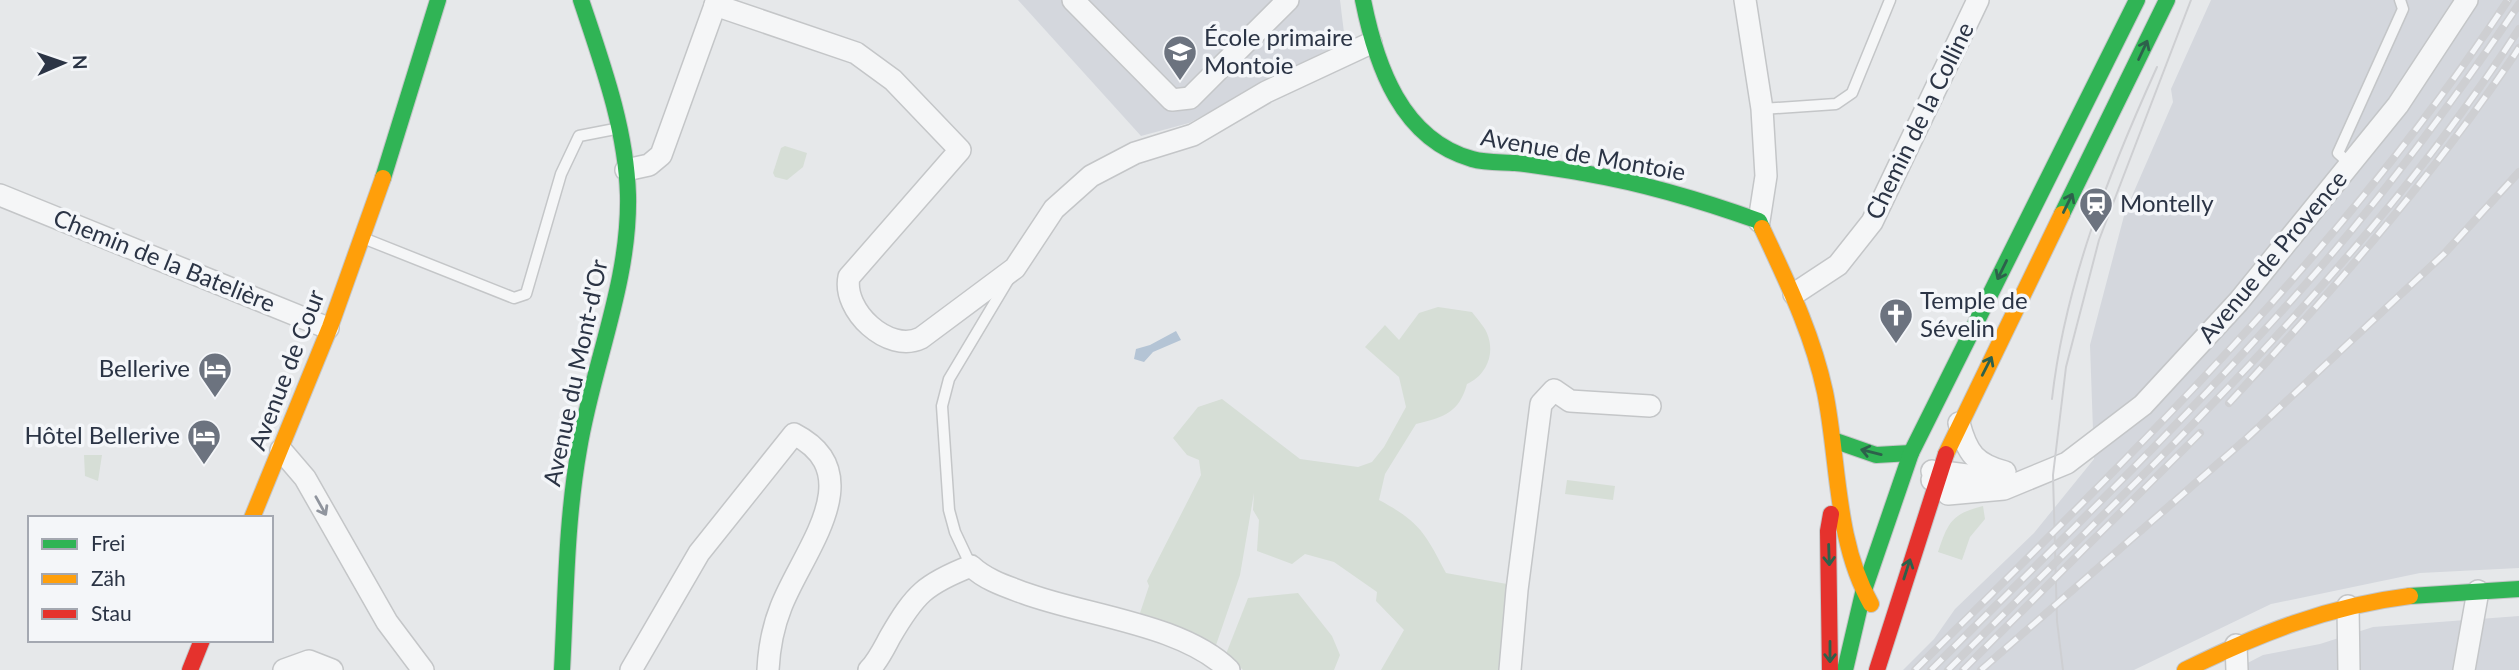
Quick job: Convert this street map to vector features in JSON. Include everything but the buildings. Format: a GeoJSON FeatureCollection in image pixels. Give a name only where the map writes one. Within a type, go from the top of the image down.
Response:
{"type":"FeatureCollection","features":[{"type":"Feature","properties":{"kind":"street","name":"Avenue de Cour"},"geometry":{"type":"LineString","coordinates":[[253,516],[281,450],[361,237],[421,61],[438,0]]}},
{"type":"Feature","properties":{"kind":"street","name":"Avenue du Mont-d'Or"},"geometry":{"type":"LineString","coordinates":[[562,670],[571,505],[584,418],[621,284],[627,237],[626,170],[618,128],[606,73],[581,0]]}},
{"type":"Feature","properties":{"kind":"street"},"geometry":{"type":"LineString","coordinates":[[1073,0],[1172,100],[1190,98],[1289,0]]}},
{"type":"Feature","properties":{"kind":"street","name":"Avenue de Montoie"},"geometry":{"type":"LineString","coordinates":[[1363,0],[1371,43],[1383,73],[1410,117],[1431,139],[1448,150],[1474,159],[1591,175],[1671,192],[1759,221]]}},
{"type":"Feature","properties":{"kind":"street"},"geometry":{"type":"LineString","coordinates":[[1745,0],[1762,109],[1766,176],[1759,221],[1794,294],[1813,345],[1833,440],[1842,515],[1863,593],[1887,629]]}},
{"type":"Feature","properties":{"kind":"street","name":"Chemin de la Colline"},"geometry":{"type":"LineString","coordinates":[[1794,294],[1838,265],[1872,222],[1978,0]]}},
{"type":"Feature","properties":{"kind":"street"},"geometry":{"type":"LineString","coordinates":[[1845,670],[1863,593],[1911,453],[2137,0]]}},
{"type":"Feature","properties":{"kind":"street"},"geometry":{"type":"LineString","coordinates":[[1877,670],[1887,629],[1936,477],[1959,423],[2168,0]]}},
{"type":"Feature","properties":{"kind":"street","name":"Avenue de Provence"},"geometry":{"type":"LineString","coordinates":[[1936,477],[1951,473],[2004,480],[2039,473],[2067,463],[2143,405],[2171,378],[2239,301],[2398,105],[2467,0]]}},
{"type":"Feature","properties":{"kind":"street"},"geometry":{"type":"LineString","coordinates":[[626,170],[649,165],[661,155],[716,3],[856,53],[892,80],[960,150],[849,277],[850,302],[883,336],[897,343],[913,342],[1015,268],[1054,209],[1091,176],[1135,153],[1193,135],[1266,92],[1371,43]]}},
{"type":"Feature","properties":{"kind":"street","name":"Chemin de la Batelière"},"geometry":{"type":"LineString","coordinates":[[0,195],[328,328]]}},
{"type":"Feature","properties":{"kind":"street"},"geometry":{"type":"LineString","coordinates":[[1510,670],[1517,590],[1541,404],[1554,390],[1570,401],[1650,406]]}},
{"type":"Feature","properties":{"kind":"street","name":"Avenue de Provence"},"geometry":{"type":"LineString","coordinates":[[1959,423],[1973,457],[1983,466],[2004,472],[2039,473]]}},
{"type":"Feature","properties":{"kind":"street"},"geometry":{"type":"LineString","coordinates":[[631,670],[699,553],[794,435],[814,445],[828,470],[828,505],[781,607],[772,636],[768,670]]}},
{"type":"Feature","properties":{"kind":"street"},"geometry":{"type":"LineString","coordinates":[[1833,440],[1876,455],[1911,453],[1926,462],[1936,477]]}},
{"type":"Feature","properties":{"kind":"street"},"geometry":{"type":"LineString","coordinates":[[281,450],[305,478],[387,622],[423,670]]}},
{"type":"Feature","properties":{"kind":"street"},"geometry":{"type":"LineString","coordinates":[[1886,522],[1909,494],[1936,477]]}},
{"type":"Feature","properties":{"kind":"street"},"geometry":{"type":"LineString","coordinates":[[1830,670],[1828,531],[1839,478]]}},
{"type":"Feature","properties":{"kind":"street"},"geometry":{"type":"LineString","coordinates":[[869,670],[902,617],[922,592],[935,580],[971,566],[998,584],[1047,601],[1169,635],[1212,653],[1230,670]]}},
{"type":"Feature","properties":{"kind":"street"},"geometry":{"type":"LineString","coordinates":[[2185,670],[2297,620],[2348,606],[2406,597],[2519,589]]}},
{"type":"Feature","properties":{"kind":"street"},"geometry":{"type":"LineString","coordinates":[[2464,670],[2478,592]]}},
{"type":"Feature","properties":{"kind":"street"},"geometry":{"type":"LineString","coordinates":[[2348,606],[2349,670]]}},
{"type":"Feature","properties":{"kind":"street"},"geometry":{"type":"LineString","coordinates":[[190,670],[201,642]]}},
{"type":"Feature","properties":{"kind":"street"},"geometry":{"type":"LineString","coordinates":[[2236,645],[2237,670]]}},
{"type":"Feature","properties":{"kind":"street"},"geometry":{"type":"LineString","coordinates":[[284,670],[309,661],[332,670]]}},
{"type":"Feature","properties":{"kind":"lane"},"geometry":{"type":"LineString","coordinates":[[1762,109],[1836,104],[1852,93],[1890,0]]}},
{"type":"Feature","properties":{"kind":"lane"},"geometry":{"type":"LineString","coordinates":[[2350,164],[2338,153],[2403,9],[2400,0]]}},
{"type":"Feature","properties":{"kind":"lane"},"geometry":{"type":"LineString","coordinates":[[361,237],[514,298],[526,295],[561,174],[579,136],[618,128]]}},
{"type":"Feature","properties":{"kind":"lane"},"geometry":{"type":"LineString","coordinates":[[971,566],[955,532],[949,510],[942,405],[949,379],[1015,268]]}},
{"type":"Feature","properties":{"kind":"shaded area","name":"École primaire Montoie"},"geometry":{"type":"Polygon","coordinates":[[[1018,0],[1340,0],[1345,41],[1189,123],[1141,136],[1018,0]]]}},
{"type":"Feature","properties":{"kind":"shaded area"},"geometry":{"type":"Polygon","coordinates":[[[2211,0],[2519,0],[2519,568],[2420,573],[2271,604],[2134,670],[1903,670],[1934,639],[1955,609],[2034,533],[2094,459],[2090,345],[2125,212],[2173,102],[2171,89],[2211,0]]]}},
{"type":"Feature","properties":{"kind":"shaded area"},"geometry":{"type":"Polygon","coordinates":[[[785,146],[807,153],[803,167],[787,180],[775,177],[773,173],[781,148],[785,146]]]}},
{"type":"Feature","properties":{"kind":"shaded area"},"geometry":{"type":"Polygon","coordinates":[[[1438,307],[1472,312],[1487,333],[1490,343],[1489,358],[1479,376],[1467,384],[1455,408],[1435,419],[1416,424],[1385,474],[1379,500],[1413,522],[1446,573],[1507,584],[1502,670],[1381,670],[1404,630],[1376,601],[1377,592],[1334,562],[1305,554],[1292,564],[1257,551],[1259,520],[1253,510],[1254,493],[1240,575],[1215,648],[1137,622],[1149,586],[1147,581],[1201,475],[1199,460],[1187,455],[1173,438],[1198,407],[1222,399],[1300,459],[1358,467],[1372,462],[1384,447],[1406,407],[1399,377],[1365,347],[1385,325],[1399,340],[1419,313],[1438,307]]]}},
{"type":"Feature","properties":{"kind":"shaded area"},"geometry":{"type":"Polygon","coordinates":[[[84,455],[102,455],[98,481],[85,476],[84,455]]]}},
{"type":"Feature","properties":{"kind":"shaded area"},"geometry":{"type":"Polygon","coordinates":[[[1567,480],[1615,486],[1613,500],[1565,494],[1567,480]]]}},
{"type":"Feature","properties":{"kind":"shaded area"},"geometry":{"type":"Polygon","coordinates":[[[1983,506],[1985,519],[1970,537],[1962,560],[1938,552],[1952,521],[1964,512],[1983,506]]]}},
{"type":"Feature","properties":{"kind":"shaded area"},"geometry":{"type":"Polygon","coordinates":[[[1298,593],[1332,636],[1340,655],[1334,670],[1243,670],[1226,654],[1248,598],[1298,593]]]}},
{"type":"Feature","properties":{"kind":"shaded area"},"geometry":{"type":"Polygon","coordinates":[[[2519,616],[2519,670],[2234,670],[2263,655],[2320,644],[2373,627],[2519,616]]]}},
{"type":"Feature","properties":{"kind":"water"},"geometry":{"type":"Polygon","coordinates":[[[1176,331],[1181,340],[1153,352],[1144,362],[1134,359],[1136,349],[1176,331]]]}},
{"type":"Feature","properties":{"kind":"tram line"},"geometry":{"type":"LineString","coordinates":[[2063,670],[2057,621],[2053,475],[2066,367],[2099,240],[2191,0]]}},
{"type":"Feature","properties":{"kind":"tram line"},"geometry":{"type":"LineString","coordinates":[[2052,399],[2067,313],[2091,229],[2122,147],[2157,67]]}},
{"type":"Feature","properties":{"kind":"railway"},"geometry":{"type":"LineString","coordinates":[[1915,670],[2074,512],[2229,350],[2304,267],[2376,181],[2444,92],[2508,0]]}},
{"type":"Feature","properties":{"kind":"railway"},"geometry":{"type":"LineString","coordinates":[[1931,670],[2163,438],[2297,294],[2413,153],[2519,4]]}},
{"type":"Feature","properties":{"kind":"railway"},"geometry":{"type":"LineString","coordinates":[[1948,670],[2176,442],[2323,285],[2392,203],[2458,118],[2519,29]]}},
{"type":"Feature","properties":{"kind":"railway"},"geometry":{"type":"LineString","coordinates":[[2229,403],[2306,318],[2417,187],[2519,48]]}},
{"type":"Feature","properties":{"kind":"railway"},"geometry":{"type":"LineString","coordinates":[[1981,670],[2246,439],[2444,254],[2519,172]]}},
{"type":"Feature","properties":{"kind":"railway"},"geometry":{"type":"LineString","coordinates":[[1963,670],[2200,433]]}},
{"type":"Feature","properties":{"kind":"traffic: fast"},"geometry":{"type":"LineString","coordinates":[[383,178],[438,0]]}},
{"type":"Feature","properties":{"kind":"traffic: fast"},"geometry":{"type":"LineString","coordinates":[[562,670],[571,504],[585,417],[610,323],[623,259],[628,195],[618,120],[581,0]]}},
{"type":"Feature","properties":{"kind":"traffic: fast"},"geometry":{"type":"LineString","coordinates":[[1363,0],[1384,74],[1396,96],[1410,117],[1427,135],[1447,149],[1477,160],[1552,168],[1654,188],[1759,221],[1762,228]]}},
{"type":"Feature","properties":{"kind":"traffic: fast"},"geometry":{"type":"LineString","coordinates":[[1845,670],[1863,593],[1911,453],[2137,0]]}},
{"type":"Feature","properties":{"kind":"traffic: fast"},"geometry":{"type":"LineString","coordinates":[[2062,214],[2167,0]]}},
{"type":"Feature","properties":{"kind":"traffic: fast"},"geometry":{"type":"LineString","coordinates":[[1833,440],[1876,455],[1911,453]]}},
{"type":"Feature","properties":{"kind":"traffic: fast"},"geometry":{"type":"LineString","coordinates":[[2410,596],[2519,589]]}},
{"type":"Feature","properties":{"kind":"traffic: slow"},"geometry":{"type":"LineString","coordinates":[[253,516],[330,327],[383,178]]}},
{"type":"Feature","properties":{"kind":"traffic: slow"},"geometry":{"type":"LineString","coordinates":[[1946,454],[2062,214]]}},
{"type":"Feature","properties":{"kind":"traffic: slow"},"geometry":{"type":"LineString","coordinates":[[1762,228],[1798,308],[1820,370],[1830,418],[1844,527],[1859,580],[1871,604]]}},
{"type":"Feature","properties":{"kind":"traffic: slow"},"geometry":{"type":"LineString","coordinates":[[2185,670],[2294,623],[2351,607],[2410,596]]}},
{"type":"Feature","properties":{"kind":"traffic: jam"},"geometry":{"type":"LineString","coordinates":[[1877,670],[1946,454]]}},
{"type":"Feature","properties":{"kind":"traffic: jam"},"geometry":{"type":"LineString","coordinates":[[1830,670],[1828,531],[1831,514]]}},
{"type":"Feature","properties":{"kind":"traffic: jam"},"geometry":{"type":"LineString","coordinates":[[190,670],[201,642]]}},
{"type":"Feature","properties":{"kind":"place","name":"École primaire Montoie"},"geometry":{"type":"Point","coordinates":[1180,82]}},
{"type":"Feature","properties":{"kind":"place","name":"Montelly"},"geometry":{"type":"Point","coordinates":[2096,234]}},
{"type":"Feature","properties":{"kind":"place","name":"Temple de Sévelin"},"geometry":{"type":"Point","coordinates":[1896,345]}},
{"type":"Feature","properties":{"kind":"place","name":"Bellerive"},"geometry":{"type":"Point","coordinates":[215,399]}},
{"type":"Feature","properties":{"kind":"place","name":"Hôtel Bellerive"},"geometry":{"type":"Point","coordinates":[204,466]}}]}
